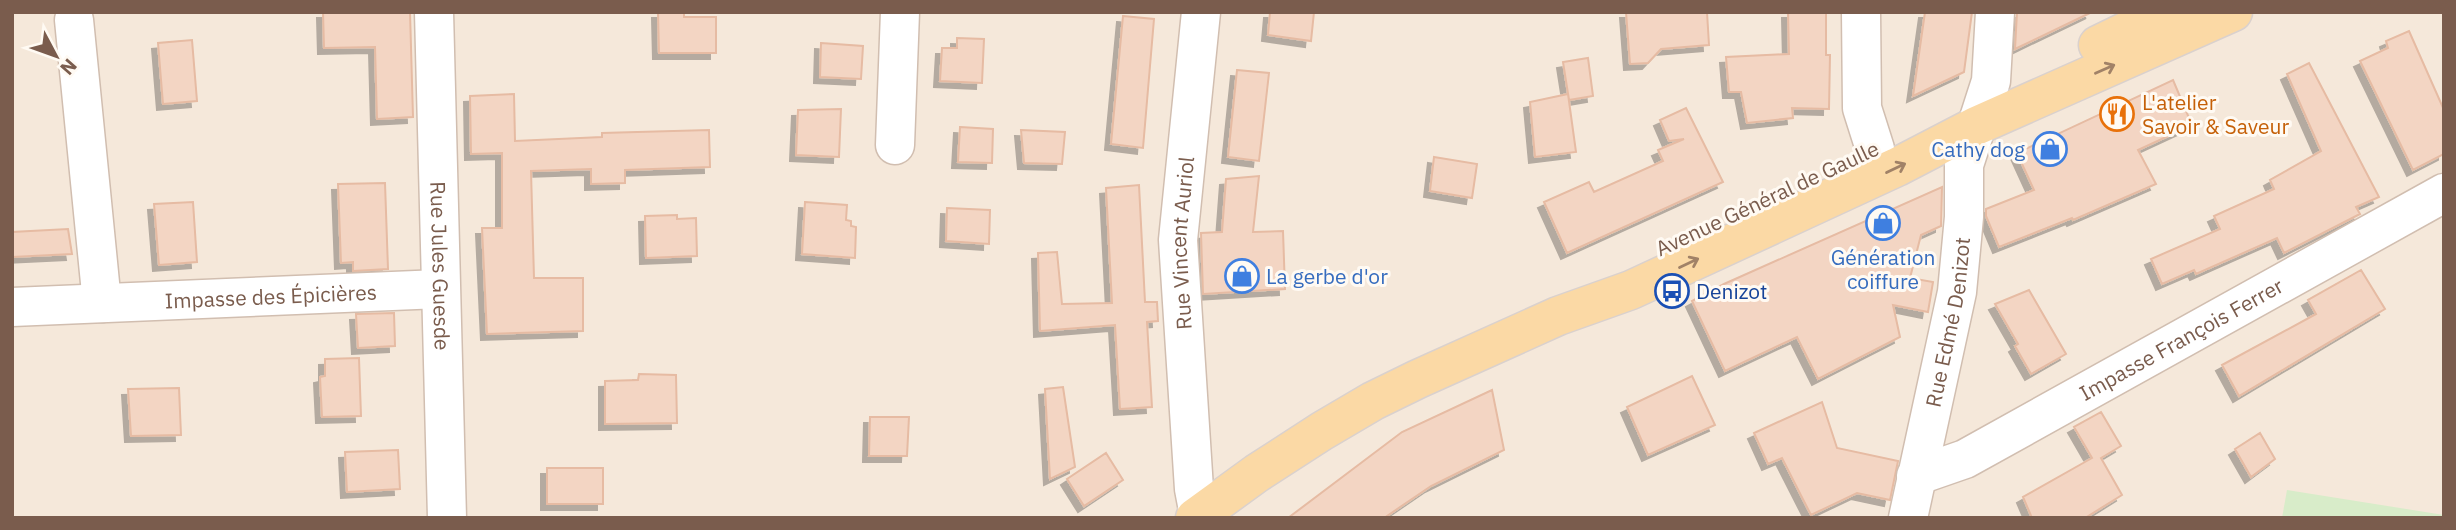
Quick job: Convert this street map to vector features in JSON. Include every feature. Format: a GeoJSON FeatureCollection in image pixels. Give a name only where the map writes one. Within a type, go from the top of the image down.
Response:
{"type":"FeatureCollection","features":[{"type":"Feature","properties":{"kind":"main road"},"geometry":{"type":"LineString","coordinates":[[1981,112],[2166,12]]}},
{"type":"Feature","properties":{"kind":"main road"},"geometry":{"type":"LineString","coordinates":[[1981,112],[2233,12]]}},
{"type":"Feature","properties":{"kind":"main road","name":"Avenue Général de Gaulle"},"geometry":{"type":"LineString","coordinates":[[1197,516],[1263,469],[1373,401],[1558,316],[1631,289],[1897,167],[1981,112]]}},
{"type":"Feature","properties":{"kind":"main road","name":"Avenue Général de Gaulle"},"geometry":{"type":"LineString","coordinates":[[1558,316],[1619,267],[1875,149],[1981,112]]}},
{"type":"Feature","properties":{"kind":"street","name":"Rue Jules Guesde"},"geometry":{"type":"LineString","coordinates":[[433,12],[447,518]]}},
{"type":"Feature","properties":{"kind":"street"},"geometry":{"type":"LineString","coordinates":[[895,145],[901,12]]}},
{"type":"Feature","properties":{"kind":"street","name":"Rue Vincent Auriol"},"geometry":{"type":"LineString","coordinates":[[1197,516],[1178,240],[1201,12]]}},
{"type":"Feature","properties":{"kind":"street"},"geometry":{"type":"LineString","coordinates":[[1861,12],[1862,107],[1875,149]]}},
{"type":"Feature","properties":{"kind":"street","name":"Rue Edmé Denizot"},"geometry":{"type":"LineString","coordinates":[[1908,518],[1957,292],[1964,217],[1964,165],[1991,81],[1995,12]]}},
{"type":"Feature","properties":{"kind":"street"},"geometry":{"type":"LineString","coordinates":[[74,20],[102,303]]}},
{"type":"Feature","properties":{"kind":"street","name":"Impasse François Ferrer"},"geometry":{"type":"LineString","coordinates":[[1916,476],[1965,459],[2444,193]]}},
{"type":"Feature","properties":{"kind":"street","name":"Impasse des Épicières"},"geometry":{"type":"LineString","coordinates":[[12,307],[440,289]]}},
{"type":"Feature","properties":{"kind":"shaded area"},"geometry":{"type":"Polygon","coordinates":[[[12,12],[2444,12],[2444,518],[12,518],[12,12]]]}},
{"type":"Feature","properties":{"kind":"green space"},"geometry":{"type":"Polygon","coordinates":[[[2287,490],[2444,515],[2444,518],[2282,518],[2287,490]]]}},
{"type":"Feature","properties":{"kind":"building"},"geometry":{"type":"Polygon","coordinates":[[[323,12],[410,12],[413,117],[377,119],[375,47],[324,48],[323,12]]]}},
{"type":"Feature","properties":{"kind":"building"},"geometry":{"type":"Polygon","coordinates":[[[658,12],[684,12],[684,17],[716,17],[716,53],[659,53],[658,12]]]}},
{"type":"Feature","properties":{"kind":"building"},"geometry":{"type":"Polygon","coordinates":[[[1270,12],[1314,12],[1311,41],[1268,35],[1270,12]]]}},
{"type":"Feature","properties":{"kind":"building"},"geometry":{"type":"Polygon","coordinates":[[[1626,12],[1707,12],[1709,45],[1661,49],[1648,63],[1630,64],[1626,12]]]}},
{"type":"Feature","properties":{"kind":"building"},"geometry":{"type":"Polygon","coordinates":[[[1788,12],[1826,12],[1826,55],[1830,55],[1829,109],[1792,108],[1793,118],[1747,123],[1741,92],[1729,92],[1726,57],[1789,54],[1788,12]]]}},
{"type":"Feature","properties":{"kind":"building"},"geometry":{"type":"Polygon","coordinates":[[[1925,12],[1972,12],[1964,72],[1913,96],[1925,12]]]}},
{"type":"Feature","properties":{"kind":"building"},"geometry":{"type":"Polygon","coordinates":[[[2017,12],[2092,12],[2015,49],[2017,12]]]}},
{"type":"Feature","properties":{"kind":"building"},"geometry":{"type":"Polygon","coordinates":[[[1123,16],[1154,19],[1143,148],[1111,144],[1123,16]]]}},
{"type":"Feature","properties":{"kind":"building"},"geometry":{"type":"Polygon","coordinates":[[[2409,31],[2444,110],[2444,154],[2413,170],[2360,61],[2388,48],[2386,41],[2409,31]]]}},
{"type":"Feature","properties":{"kind":"building"},"geometry":{"type":"Polygon","coordinates":[[[957,38],[984,39],[982,83],[940,81],[942,48],[957,48],[957,38]]]}},
{"type":"Feature","properties":{"kind":"building"},"geometry":{"type":"Polygon","coordinates":[[[192,40],[197,101],[163,104],[158,43],[192,40]]]}},
{"type":"Feature","properties":{"kind":"building"},"geometry":{"type":"Polygon","coordinates":[[[821,43],[863,46],[861,79],[820,77],[821,43]]]}},
{"type":"Feature","properties":{"kind":"building"},"geometry":{"type":"Polygon","coordinates":[[[1588,58],[1593,96],[1569,100],[1563,62],[1588,58]]]}},
{"type":"Feature","properties":{"kind":"building"},"geometry":{"type":"Polygon","coordinates":[[[2309,63],[2379,197],[2356,207],[2360,214],[2284,253],[2277,238],[2196,274],[2194,270],[2162,284],[2151,259],[2220,229],[2214,216],[2274,189],[2270,180],[2321,151],[2287,74],[2309,63]]]}},
{"type":"Feature","properties":{"kind":"building"},"geometry":{"type":"Polygon","coordinates":[[[1237,70],[1269,73],[1259,161],[1228,157],[1237,70]]]}},
{"type":"Feature","properties":{"kind":"building"},"geometry":{"type":"Polygon","coordinates":[[[2173,80],[2192,125],[2138,150],[2156,184],[2073,220],[2072,218],[1999,247],[1986,216],[1986,209],[2034,190],[2017,153],[2173,80]]]}},
{"type":"Feature","properties":{"kind":"building"},"geometry":{"type":"Polygon","coordinates":[[[514,94],[515,141],[602,137],[602,133],[709,130],[710,167],[625,170],[625,183],[591,184],[591,169],[531,171],[534,278],[583,278],[583,331],[487,334],[482,228],[502,228],[502,153],[471,154],[470,96],[514,94]]]}},
{"type":"Feature","properties":{"kind":"building"},"geometry":{"type":"Polygon","coordinates":[[[1568,94],[1576,152],[1535,157],[1530,102],[1568,94]]]}},
{"type":"Feature","properties":{"kind":"building"},"geometry":{"type":"Polygon","coordinates":[[[1686,108],[1723,182],[1567,253],[1544,202],[1589,182],[1594,192],[1663,161],[1658,150],[1684,139],[1669,141],[1660,120],[1686,108]]]}},
{"type":"Feature","properties":{"kind":"building"},"geometry":{"type":"Polygon","coordinates":[[[841,109],[839,157],[796,155],[798,110],[841,109]]]}},
{"type":"Feature","properties":{"kind":"building"},"geometry":{"type":"Polygon","coordinates":[[[960,127],[993,129],[992,163],[958,162],[960,127]]]}},
{"type":"Feature","properties":{"kind":"building"},"geometry":{"type":"Polygon","coordinates":[[[1021,130],[1065,132],[1062,164],[1024,163],[1021,130]]]}},
{"type":"Feature","properties":{"kind":"building"},"geometry":{"type":"Polygon","coordinates":[[[1434,157],[1477,164],[1472,198],[1430,191],[1434,157]]]}},
{"type":"Feature","properties":{"kind":"building","name":"La gerbe d'or"},"geometry":{"type":"Polygon","coordinates":[[[1259,176],[1253,232],[1283,231],[1285,289],[1203,294],[1201,233],[1222,232],[1226,179],[1259,176]]]}},
{"type":"Feature","properties":{"kind":"building"},"geometry":{"type":"Polygon","coordinates":[[[385,183],[388,269],[353,271],[353,262],[341,263],[338,184],[385,183]]]}},
{"type":"Feature","properties":{"kind":"building"},"geometry":{"type":"Polygon","coordinates":[[[1139,185],[1145,302],[1157,302],[1158,321],[1147,322],[1152,407],[1120,409],[1115,325],[1040,331],[1038,253],[1057,252],[1062,304],[1112,303],[1106,188],[1139,185]]]}},
{"type":"Feature","properties":{"kind":"building"},"geometry":{"type":"Polygon","coordinates":[[[1942,187],[1941,226],[1921,235],[1910,278],[1933,282],[1928,312],[1893,305],[1900,337],[1818,379],[1797,337],[1725,371],[1692,301],[1724,284],[1942,187]]]}},
{"type":"Feature","properties":{"kind":"building"},"geometry":{"type":"Polygon","coordinates":[[[193,202],[197,262],[159,265],[154,204],[193,202]]]}},
{"type":"Feature","properties":{"kind":"building"},"geometry":{"type":"Polygon","coordinates":[[[805,202],[847,205],[846,220],[856,227],[855,258],[802,254],[805,202]]]}},
{"type":"Feature","properties":{"kind":"building"},"geometry":{"type":"Polygon","coordinates":[[[947,208],[990,210],[989,244],[946,241],[947,208]]]}},
{"type":"Feature","properties":{"kind":"building"},"geometry":{"type":"Polygon","coordinates":[[[677,215],[677,219],[696,218],[697,256],[646,258],[645,216],[677,215]]]}},
{"type":"Feature","properties":{"kind":"building"},"geometry":{"type":"Polygon","coordinates":[[[68,229],[72,254],[12,257],[12,232],[68,229]]]}},
{"type":"Feature","properties":{"kind":"building"},"geometry":{"type":"Polygon","coordinates":[[[2361,270],[2385,309],[2239,396],[2222,365],[2316,314],[2308,300],[2361,270]]]}},
{"type":"Feature","properties":{"kind":"building"},"geometry":{"type":"Polygon","coordinates":[[[2029,290],[2066,354],[2031,374],[2015,346],[2018,344],[1995,304],[2029,290]]]}},
{"type":"Feature","properties":{"kind":"building"},"geometry":{"type":"Polygon","coordinates":[[[394,313],[395,346],[358,348],[356,314],[394,313]]]}},
{"type":"Feature","properties":{"kind":"building"},"geometry":{"type":"Polygon","coordinates":[[[359,358],[361,416],[322,417],[320,377],[325,376],[325,359],[359,358]]]}},
{"type":"Feature","properties":{"kind":"building"},"geometry":{"type":"Polygon","coordinates":[[[639,374],[676,375],[677,423],[605,424],[605,381],[638,380],[639,374]]]}},
{"type":"Feature","properties":{"kind":"building"},"geometry":{"type":"Polygon","coordinates":[[[1692,376],[1715,425],[1648,455],[1627,407],[1692,376]]]}},
{"type":"Feature","properties":{"kind":"building"},"geometry":{"type":"Polygon","coordinates":[[[1063,387],[1075,467],[1050,479],[1045,389],[1063,387]]]}},
{"type":"Feature","properties":{"kind":"building"},"geometry":{"type":"Polygon","coordinates":[[[179,388],[181,435],[131,436],[128,389],[179,388]]]}},
{"type":"Feature","properties":{"kind":"building"},"geometry":{"type":"Polygon","coordinates":[[[1492,390],[1504,450],[1431,486],[1384,518],[1288,518],[1402,432],[1492,390]]]}},
{"type":"Feature","properties":{"kind":"building"},"geometry":{"type":"Polygon","coordinates":[[[1822,402],[1837,448],[1898,461],[1890,500],[1857,493],[1811,515],[1782,458],[1768,464],[1754,433],[1822,402]]]}},
{"type":"Feature","properties":{"kind":"building"},"geometry":{"type":"Polygon","coordinates":[[[2101,412],[2121,446],[2101,458],[2122,495],[2085,518],[2032,518],[2023,497],[2092,458],[2074,427],[2101,412]]]}},
{"type":"Feature","properties":{"kind":"building"},"geometry":{"type":"Polygon","coordinates":[[[870,417],[909,417],[907,456],[869,456],[870,417]]]}},
{"type":"Feature","properties":{"kind":"building"},"geometry":{"type":"Polygon","coordinates":[[[2260,433],[2275,459],[2251,477],[2235,449],[2260,433]]]}},
{"type":"Feature","properties":{"kind":"building"},"geometry":{"type":"Polygon","coordinates":[[[398,450],[400,489],[347,492],[345,452],[398,450]]]}},
{"type":"Feature","properties":{"kind":"building"},"geometry":{"type":"Polygon","coordinates":[[[1106,453],[1123,480],[1084,506],[1067,479],[1106,453]]]}},
{"type":"Feature","properties":{"kind":"building"},"geometry":{"type":"Polygon","coordinates":[[[547,468],[603,468],[603,504],[547,504],[547,468]]]}},
{"type":"Feature","properties":{"kind":"place","name":"L'atelier Savoir & Saveur"},"geometry":{"type":"Point","coordinates":[2117,114]}},
{"type":"Feature","properties":{"kind":"place","name":"Cathy dog"},"geometry":{"type":"Point","coordinates":[2050,149]}},
{"type":"Feature","properties":{"kind":"place","name":"Génération coiffure"},"geometry":{"type":"Point","coordinates":[1883,223]}},
{"type":"Feature","properties":{"kind":"place","name":"La gerbe d'or"},"geometry":{"type":"Point","coordinates":[1242,276]}},
{"type":"Feature","properties":{"kind":"place","name":"Denizot"},"geometry":{"type":"Point","coordinates":[1672,291]}}]}
